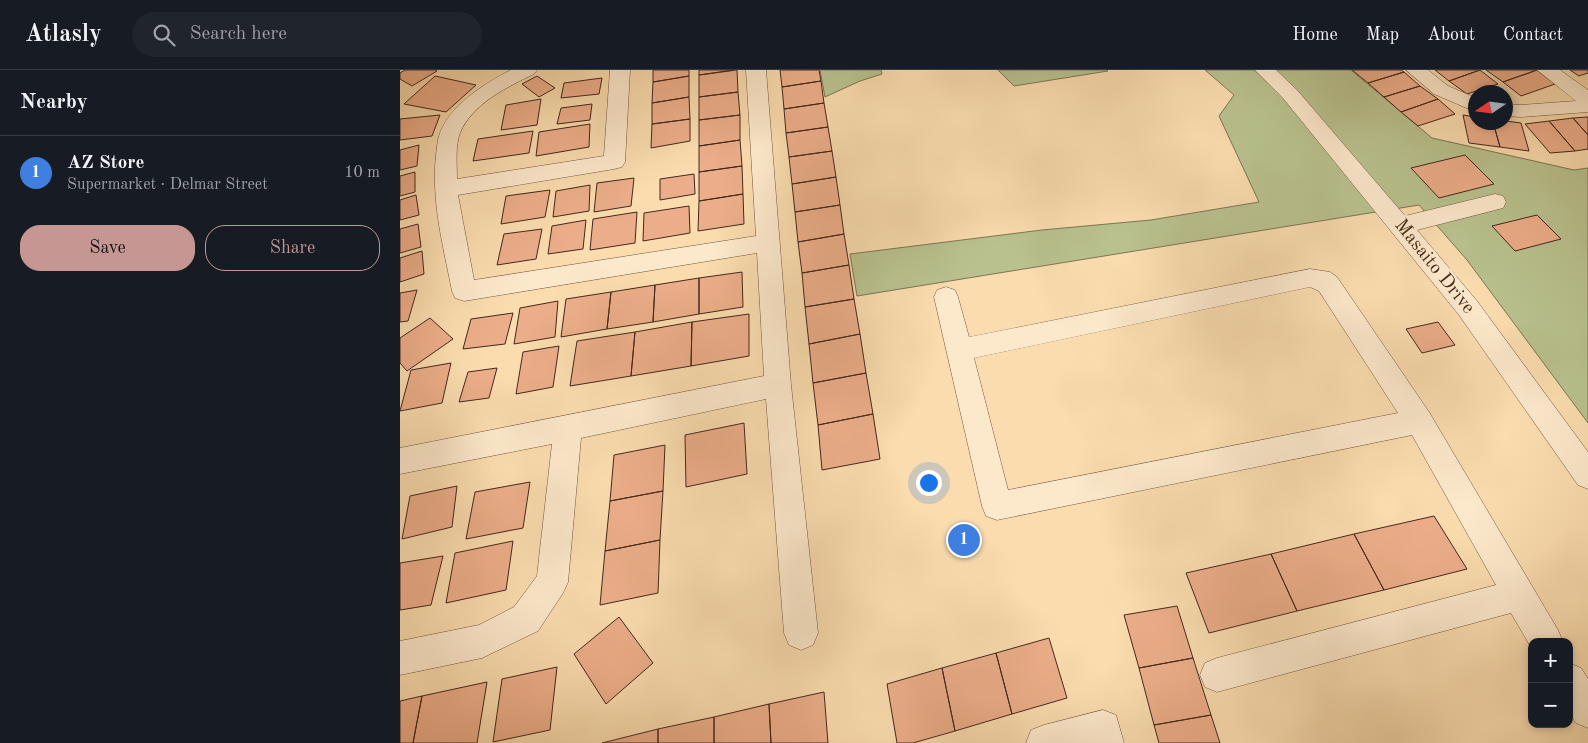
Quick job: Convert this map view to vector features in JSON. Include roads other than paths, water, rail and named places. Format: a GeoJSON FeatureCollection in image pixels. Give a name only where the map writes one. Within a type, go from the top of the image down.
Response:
{"type":"FeatureCollection","features":[{"type":"Feature","properties":{"kind":"street"},"geometry":{"type":"LineString","coordinates":[[527,70],[500,82],[470,104],[450,133],[445,162],[445,189],[464,291],[768,243]]}},
{"type":"Feature","properties":{"kind":"street"},"geometry":{"type":"LineString","coordinates":[[445,189],[614,162],[620,70]]}},
{"type":"Feature","properties":{"kind":"street"},"geometry":{"type":"LineString","coordinates":[[756,70],[778,385],[801,633]]}},
{"type":"Feature","properties":{"kind":"street","name":"Masaito Drive"},"geometry":{"type":"LineString","coordinates":[[1265,70],[1290,94],[1468,308],[1588,476]]}},
{"type":"Feature","properties":{"kind":"street"},"geometry":{"type":"LineString","coordinates":[[1416,70],[1441,90],[1468,102]]}},
{"type":"Feature","properties":{"kind":"street"},"geometry":{"type":"LineString","coordinates":[[1547,70],[1588,100]]}},
{"type":"Feature","properties":{"kind":"street"},"geometry":{"type":"LineString","coordinates":[[1513,110],[1588,106]]}},
{"type":"Feature","properties":{"kind":"street"},"geometry":{"type":"LineString","coordinates":[[1400,226],[1495,202]]}},
{"type":"Feature","properties":{"kind":"street"},"geometry":{"type":"LineString","coordinates":[[959,350],[1310,278],[1322,280],[1328,284],[1418,422],[1544,638]]}},
{"type":"Feature","properties":{"kind":"street"},"geometry":{"type":"LineString","coordinates":[[946,297],[997,506],[1418,422]]}},
{"type":"Feature","properties":{"kind":"street"},"geometry":{"type":"LineString","coordinates":[[400,461],[778,385]]}},
{"type":"Feature","properties":{"kind":"street"},"geometry":{"type":"LineString","coordinates":[[400,658],[482,641],[526,619],[552,582],[568,428]]}},
{"type":"Feature","properties":{"kind":"street"},"geometry":{"type":"LineString","coordinates":[[1218,675],[1518,595]]}},
{"type":"Feature","properties":{"kind":"street"},"geometry":{"type":"LineString","coordinates":[[1571,683],[1588,711]]}},
{"type":"Feature","properties":{"kind":"street"},"geometry":{"type":"LineString","coordinates":[[1044,743],[1105,736]]}},
{"type":"Feature","properties":{"kind":"place","name":"AZ Store"},"geometry":{"type":"Point","coordinates":[964,540]}}]}
